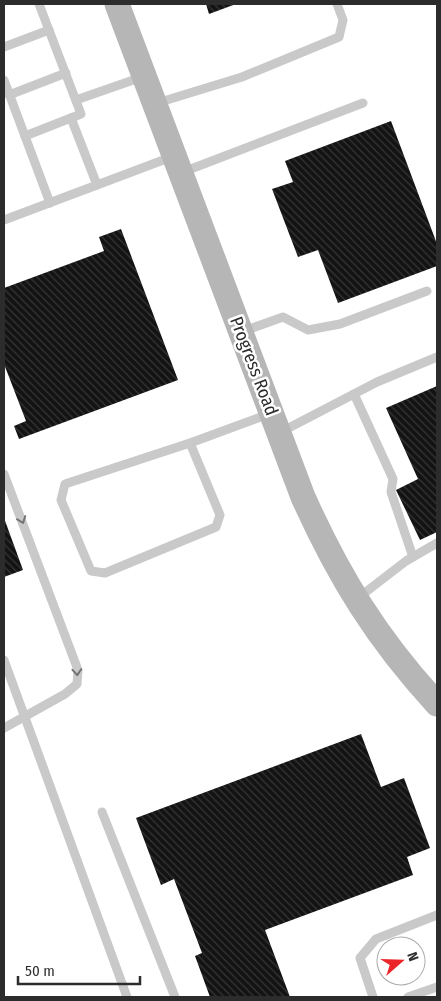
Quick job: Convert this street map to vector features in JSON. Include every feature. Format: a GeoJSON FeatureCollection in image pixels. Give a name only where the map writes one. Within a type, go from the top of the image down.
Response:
{"type":"FeatureCollection","features":[{"type":"Feature","properties":{"kind":"main road","name":"Progress Road"},"geometry":{"type":"LineString","coordinates":[[117,4],[275,423],[321,538],[355,600],[392,652],[437,704]]}},
{"type":"Feature","properties":{"kind":"lane"},"geometry":{"type":"LineString","coordinates":[[25,136],[81,114],[39,4]]}},
{"type":"Feature","properties":{"kind":"lane"},"geometry":{"type":"LineString","coordinates":[[154,103],[242,77],[339,38],[343,20],[337,4]]}},
{"type":"Feature","properties":{"kind":"lane"},"geometry":{"type":"LineString","coordinates":[[4,47],[49,30]]}},
{"type":"Feature","properties":{"kind":"lane"},"geometry":{"type":"LineString","coordinates":[[9,95],[66,73]]}},
{"type":"Feature","properties":{"kind":"lane"},"geometry":{"type":"LineString","coordinates":[[76,100],[144,76]]}},
{"type":"Feature","properties":{"kind":"lane"},"geometry":{"type":"LineString","coordinates":[[4,80],[50,203]]}},
{"type":"Feature","properties":{"kind":"lane"},"geometry":{"type":"LineString","coordinates":[[4,220],[97,185],[178,165],[363,103]]}},
{"type":"Feature","properties":{"kind":"lane"},"geometry":{"type":"LineString","coordinates":[[71,118],[97,185]]}},
{"type":"Feature","properties":{"kind":"lane"},"geometry":{"type":"LineString","coordinates":[[241,332],[283,317],[308,330],[340,324],[427,291]]}},
{"type":"Feature","properties":{"kind":"lane"},"geometry":{"type":"LineString","coordinates":[[190,443],[220,515],[216,527],[104,573],[91,572],[61,500],[65,484],[190,443],[275,423],[354,394],[377,382],[437,357]]}},
{"type":"Feature","properties":{"kind":"lane"},"geometry":{"type":"LineString","coordinates":[[354,394],[394,479],[392,492],[412,557]]}},
{"type":"Feature","properties":{"kind":"lane"},"geometry":{"type":"LineString","coordinates":[[4,474],[78,670],[77,684],[4,728]]}},
{"type":"Feature","properties":{"kind":"lane"},"geometry":{"type":"LineString","coordinates":[[355,600],[412,557],[437,543]]}},
{"type":"Feature","properties":{"kind":"lane"},"geometry":{"type":"LineString","coordinates":[[4,660],[127,997]]}},
{"type":"Feature","properties":{"kind":"lane"},"geometry":{"type":"LineString","coordinates":[[102,812],[175,997]]}},
{"type":"Feature","properties":{"kind":"lane"},"geometry":{"type":"LineString","coordinates":[[374,997],[360,958],[376,939],[437,915]]}},
{"type":"Feature","properties":{"kind":"lane"},"geometry":{"type":"LineString","coordinates":[[408,997],[437,987]]}},
{"type":"Feature","properties":{"kind":"building"},"geometry":{"type":"Polygon","coordinates":[[[206,4],[236,4],[209,14],[206,4]]]}},
{"type":"Feature","properties":{"kind":"building"},"geometry":{"type":"Polygon","coordinates":[[[391,121],[437,244],[437,266],[338,303],[318,250],[298,257],[272,189],[293,182],[285,161],[391,121]]]}},
{"type":"Feature","properties":{"kind":"building"},"geometry":{"type":"Polygon","coordinates":[[[121,229],[178,380],[19,439],[14,426],[26,421],[4,364],[4,288],[104,251],[99,237],[121,229]]]}},
{"type":"Feature","properties":{"kind":"building"},"geometry":{"type":"Polygon","coordinates":[[[437,386],[437,532],[420,540],[396,490],[418,479],[386,408],[437,386]]]}},
{"type":"Feature","properties":{"kind":"building"},"geometry":{"type":"Polygon","coordinates":[[[4,518],[23,570],[4,577],[4,518]]]}},
{"type":"Feature","properties":{"kind":"building"},"geometry":{"type":"Polygon","coordinates":[[[361,734],[381,787],[404,778],[430,848],[407,857],[413,875],[265,930],[290,997],[210,997],[195,956],[202,953],[174,879],[161,885],[136,818],[361,734]]]}}]}
